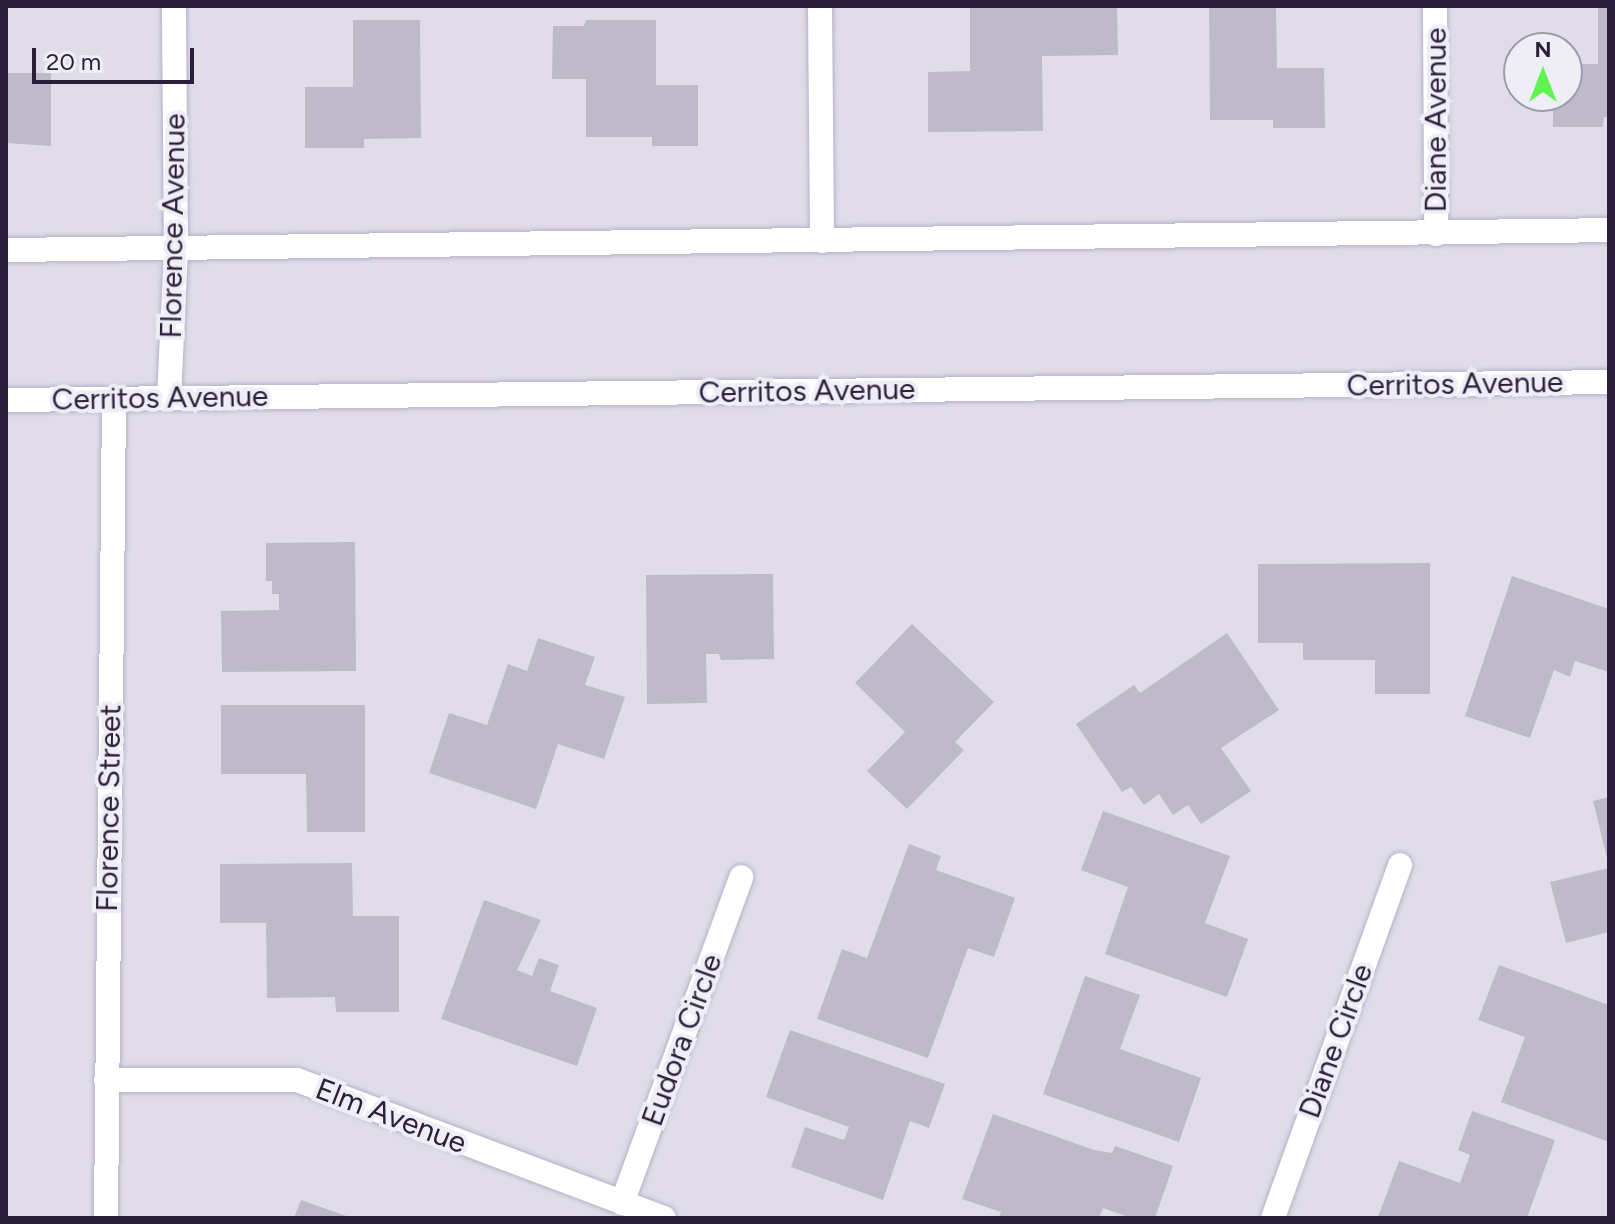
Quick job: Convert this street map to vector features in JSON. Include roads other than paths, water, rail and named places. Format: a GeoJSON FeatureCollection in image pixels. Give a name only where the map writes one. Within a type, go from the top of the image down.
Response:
{"type":"FeatureCollection","features":[{"type":"Feature","properties":{"kind":"street","name":"Florence Avenue"},"geometry":{"type":"LineString","coordinates":[[169,398],[176,247],[174,6]]}},
{"type":"Feature","properties":{"kind":"street"},"geometry":{"type":"LineString","coordinates":[[820,6],[822,241]]}},
{"type":"Feature","properties":{"kind":"street","name":"Diane Avenue"},"geometry":{"type":"LineString","coordinates":[[1435,6],[1436,234]]}},
{"type":"Feature","properties":{"kind":"street"},"geometry":{"type":"LineString","coordinates":[[6,250],[1609,230]]}},
{"type":"Feature","properties":{"kind":"street","name":"Cerritos Avenue"},"geometry":{"type":"LineString","coordinates":[[6,400],[1609,382]]}},
{"type":"Feature","properties":{"kind":"street","name":"Florence Street"},"geometry":{"type":"LineString","coordinates":[[106,1218],[114,399]]}},
{"type":"Feature","properties":{"kind":"street","name":"Diane Circle"},"geometry":{"type":"LineString","coordinates":[[1273,1218],[1400,865]]}},
{"type":"Feature","properties":{"kind":"street","name":"Eudora Circle"},"geometry":{"type":"LineString","coordinates":[[622,1203],[741,877]]}},
{"type":"Feature","properties":{"kind":"street","name":"Elm Avenue"},"geometry":{"type":"LineString","coordinates":[[106,1080],[297,1080],[664,1218]]}}]}
